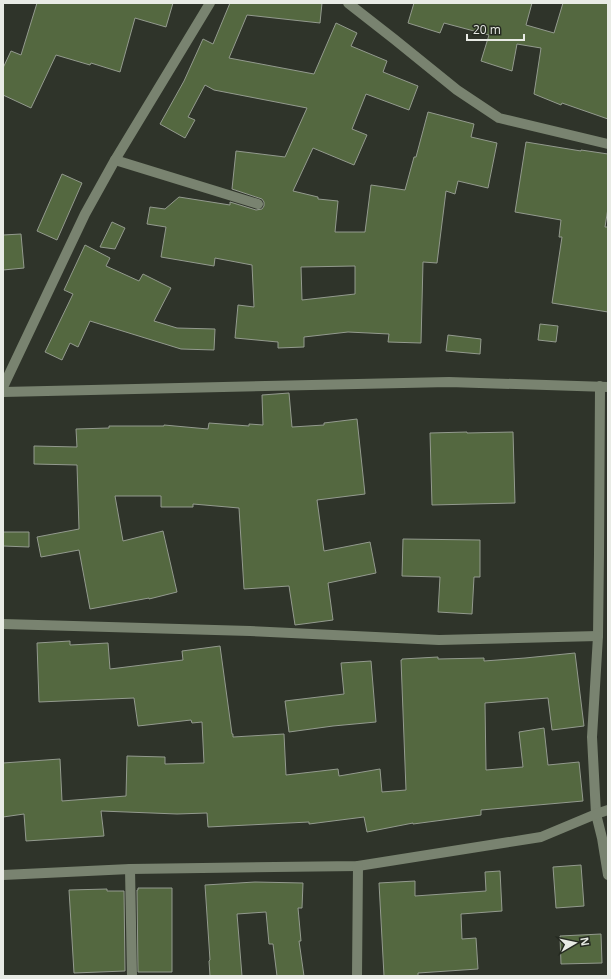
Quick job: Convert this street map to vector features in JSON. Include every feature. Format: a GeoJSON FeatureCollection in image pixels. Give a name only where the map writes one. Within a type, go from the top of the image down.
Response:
{"type":"FeatureCollection","features":[{"type":"Feature","properties":{"kind":"street"},"geometry":{"type":"LineString","coordinates":[[3,387],[85,214],[210,3]]}},
{"type":"Feature","properties":{"kind":"street"},"geometry":{"type":"LineString","coordinates":[[348,3],[457,90],[499,118],[608,144]]}},
{"type":"Feature","properties":{"kind":"street"},"geometry":{"type":"LineString","coordinates":[[116,160],[258,204]]}},
{"type":"Feature","properties":{"kind":"street"},"geometry":{"type":"LineString","coordinates":[[3,392],[449,382],[604,387],[598,636],[592,736],[596,814],[602,838],[608,875]]}},
{"type":"Feature","properties":{"kind":"street"},"geometry":{"type":"LineString","coordinates":[[3,624],[250,631],[440,640],[598,636]]}},
{"type":"Feature","properties":{"kind":"street"},"geometry":{"type":"LineString","coordinates":[[3,875],[130,869],[358,866],[541,837],[608,810]]}},
{"type":"Feature","properties":{"kind":"street"},"geometry":{"type":"LineString","coordinates":[[357,976],[358,866]]}},
{"type":"Feature","properties":{"kind":"street"},"geometry":{"type":"LineString","coordinates":[[130,869],[132,976]]}},
{"type":"Feature","properties":{"kind":"building"},"geometry":{"type":"Polygon","coordinates":[[[37,3],[173,3],[166,27],[135,18],[120,72],[91,63],[90,65],[56,55],[31,108],[3,95],[3,68],[11,51],[21,55],[37,3]]]}},
{"type":"Feature","properties":{"kind":"building"},"geometry":{"type":"Polygon","coordinates":[[[230,3],[322,3],[320,23],[247,15],[229,58],[314,74],[336,23],[357,33],[351,46],[387,61],[383,72],[418,86],[409,110],[366,94],[352,129],[367,135],[354,165],[313,148],[293,191],[318,197],[318,199],[338,201],[335,232],[365,232],[371,185],[405,190],[414,157],[416,157],[428,112],[474,124],[471,137],[497,143],[488,188],[458,181],[455,194],[446,191],[437,263],[423,262],[421,343],[388,342],[389,334],[348,332],[304,337],[304,347],[278,348],[278,342],[235,338],[238,305],[254,307],[252,265],[215,258],[214,266],[161,257],[166,227],[147,224],[150,207],[165,209],[179,197],[230,205],[230,202],[256,210],[262,209],[264,202],[262,199],[232,189],[236,151],[285,157],[307,108],[214,90],[205,85],[188,117],[195,120],[185,138],[160,124],[184,81],[203,39],[213,44],[230,3]],[[355,266],[301,267],[302,300],[355,294],[355,266]]]}},
{"type":"Feature","properties":{"kind":"building"},"geometry":{"type":"Polygon","coordinates":[[[414,3],[532,3],[526,25],[554,33],[563,3],[608,3],[608,119],[562,103],[561,105],[534,94],[541,48],[517,44],[512,71],[481,61],[489,35],[444,23],[440,33],[408,23],[414,3]]]}},
{"type":"Feature","properties":{"kind":"building"},"geometry":{"type":"Polygon","coordinates":[[[526,142],[608,154],[608,208],[605,227],[608,227],[608,312],[552,303],[562,237],[559,237],[561,220],[515,212],[526,142]]]}},
{"type":"Feature","properties":{"kind":"building"},"geometry":{"type":"Polygon","coordinates":[[[62,174],[82,183],[57,240],[37,231],[62,174]]]}},
{"type":"Feature","properties":{"kind":"building"},"geometry":{"type":"Polygon","coordinates":[[[112,222],[125,228],[115,249],[100,247],[112,222]]]}},
{"type":"Feature","properties":{"kind":"building"},"geometry":{"type":"Polygon","coordinates":[[[21,234],[24,268],[3,270],[3,235],[21,234]]]}},
{"type":"Feature","properties":{"kind":"building"},"geometry":{"type":"Polygon","coordinates":[[[85,245],[110,258],[106,266],[139,281],[143,274],[171,288],[154,321],[177,328],[215,329],[214,350],[181,349],[90,321],[78,347],[70,343],[62,360],[45,352],[73,294],[64,290],[85,245]]]}},
{"type":"Feature","properties":{"kind":"building"},"geometry":{"type":"Polygon","coordinates":[[[540,324],[558,326],[556,342],[538,340],[540,324]]]}},
{"type":"Feature","properties":{"kind":"building"},"geometry":{"type":"Polygon","coordinates":[[[448,335],[481,339],[480,354],[446,351],[448,335]]]}},
{"type":"Feature","properties":{"kind":"building"},"geometry":{"type":"Polygon","coordinates":[[[289,393],[292,427],[324,425],[324,423],[357,419],[365,494],[317,500],[324,551],[370,542],[376,573],[328,583],[333,620],[295,625],[289,586],[244,589],[239,508],[193,504],[193,507],[161,507],[161,496],[115,496],[123,541],[163,531],[177,592],[149,599],[90,609],[79,550],[41,557],[37,537],[79,529],[77,465],[34,464],[34,446],[77,447],[76,429],[109,428],[109,426],[164,425],[208,429],[209,423],[249,426],[249,424],[263,425],[262,395],[289,393]]]}},
{"type":"Feature","properties":{"kind":"building"},"geometry":{"type":"Polygon","coordinates":[[[513,432],[515,503],[432,505],[430,433],[513,432]]]}},
{"type":"Feature","properties":{"kind":"building"},"geometry":{"type":"Polygon","coordinates":[[[3,532],[29,532],[29,547],[3,546],[3,532]]]}},
{"type":"Feature","properties":{"kind":"building"},"geometry":{"type":"Polygon","coordinates":[[[403,539],[480,540],[480,577],[474,577],[472,614],[438,612],[440,577],[402,576],[403,539]]]}},
{"type":"Feature","properties":{"kind":"building"},"geometry":{"type":"Polygon","coordinates":[[[70,641],[70,645],[108,643],[110,669],[183,660],[182,651],[220,646],[233,737],[284,734],[286,775],[338,769],[339,776],[380,769],[382,792],[406,790],[402,659],[438,657],[438,659],[484,658],[484,661],[575,653],[584,726],[552,730],[548,698],[485,703],[486,770],[523,767],[519,732],[544,728],[548,765],[579,762],[583,801],[481,810],[481,815],[413,823],[367,832],[364,817],[309,824],[309,822],[208,827],[207,813],[177,814],[101,811],[104,836],[26,841],[24,814],[3,817],[3,763],[60,759],[62,801],[126,796],[127,756],[165,757],[165,764],[204,763],[202,722],[192,723],[191,720],[138,726],[134,698],[39,702],[37,643],[70,641]]]}},
{"type":"Feature","properties":{"kind":"building"},"geometry":{"type":"Polygon","coordinates":[[[371,661],[376,722],[289,732],[285,701],[344,694],[341,663],[371,661]]]}},
{"type":"Feature","properties":{"kind":"building"},"geometry":{"type":"Polygon","coordinates":[[[581,865],[584,906],[556,908],[553,867],[581,865]]]}},
{"type":"Feature","properties":{"kind":"building"},"geometry":{"type":"Polygon","coordinates":[[[500,871],[502,911],[461,914],[462,939],[476,938],[478,969],[418,973],[418,976],[384,976],[379,883],[415,881],[415,896],[486,891],[485,872],[500,871]]]}},
{"type":"Feature","properties":{"kind":"building"},"geometry":{"type":"Polygon","coordinates":[[[255,882],[303,883],[302,908],[298,908],[301,941],[299,941],[304,976],[277,976],[273,944],[269,944],[266,912],[237,914],[242,976],[210,976],[205,885],[255,882]]]}},
{"type":"Feature","properties":{"kind":"building"},"geometry":{"type":"Polygon","coordinates":[[[138,888],[172,888],[172,972],[138,972],[138,888]]]}},
{"type":"Feature","properties":{"kind":"building"},"geometry":{"type":"Polygon","coordinates":[[[107,889],[107,891],[124,891],[125,971],[74,973],[69,890],[107,889]]]}},
{"type":"Feature","properties":{"kind":"building"},"geometry":{"type":"Polygon","coordinates":[[[601,934],[602,963],[561,964],[560,936],[601,934]]]}}]}
